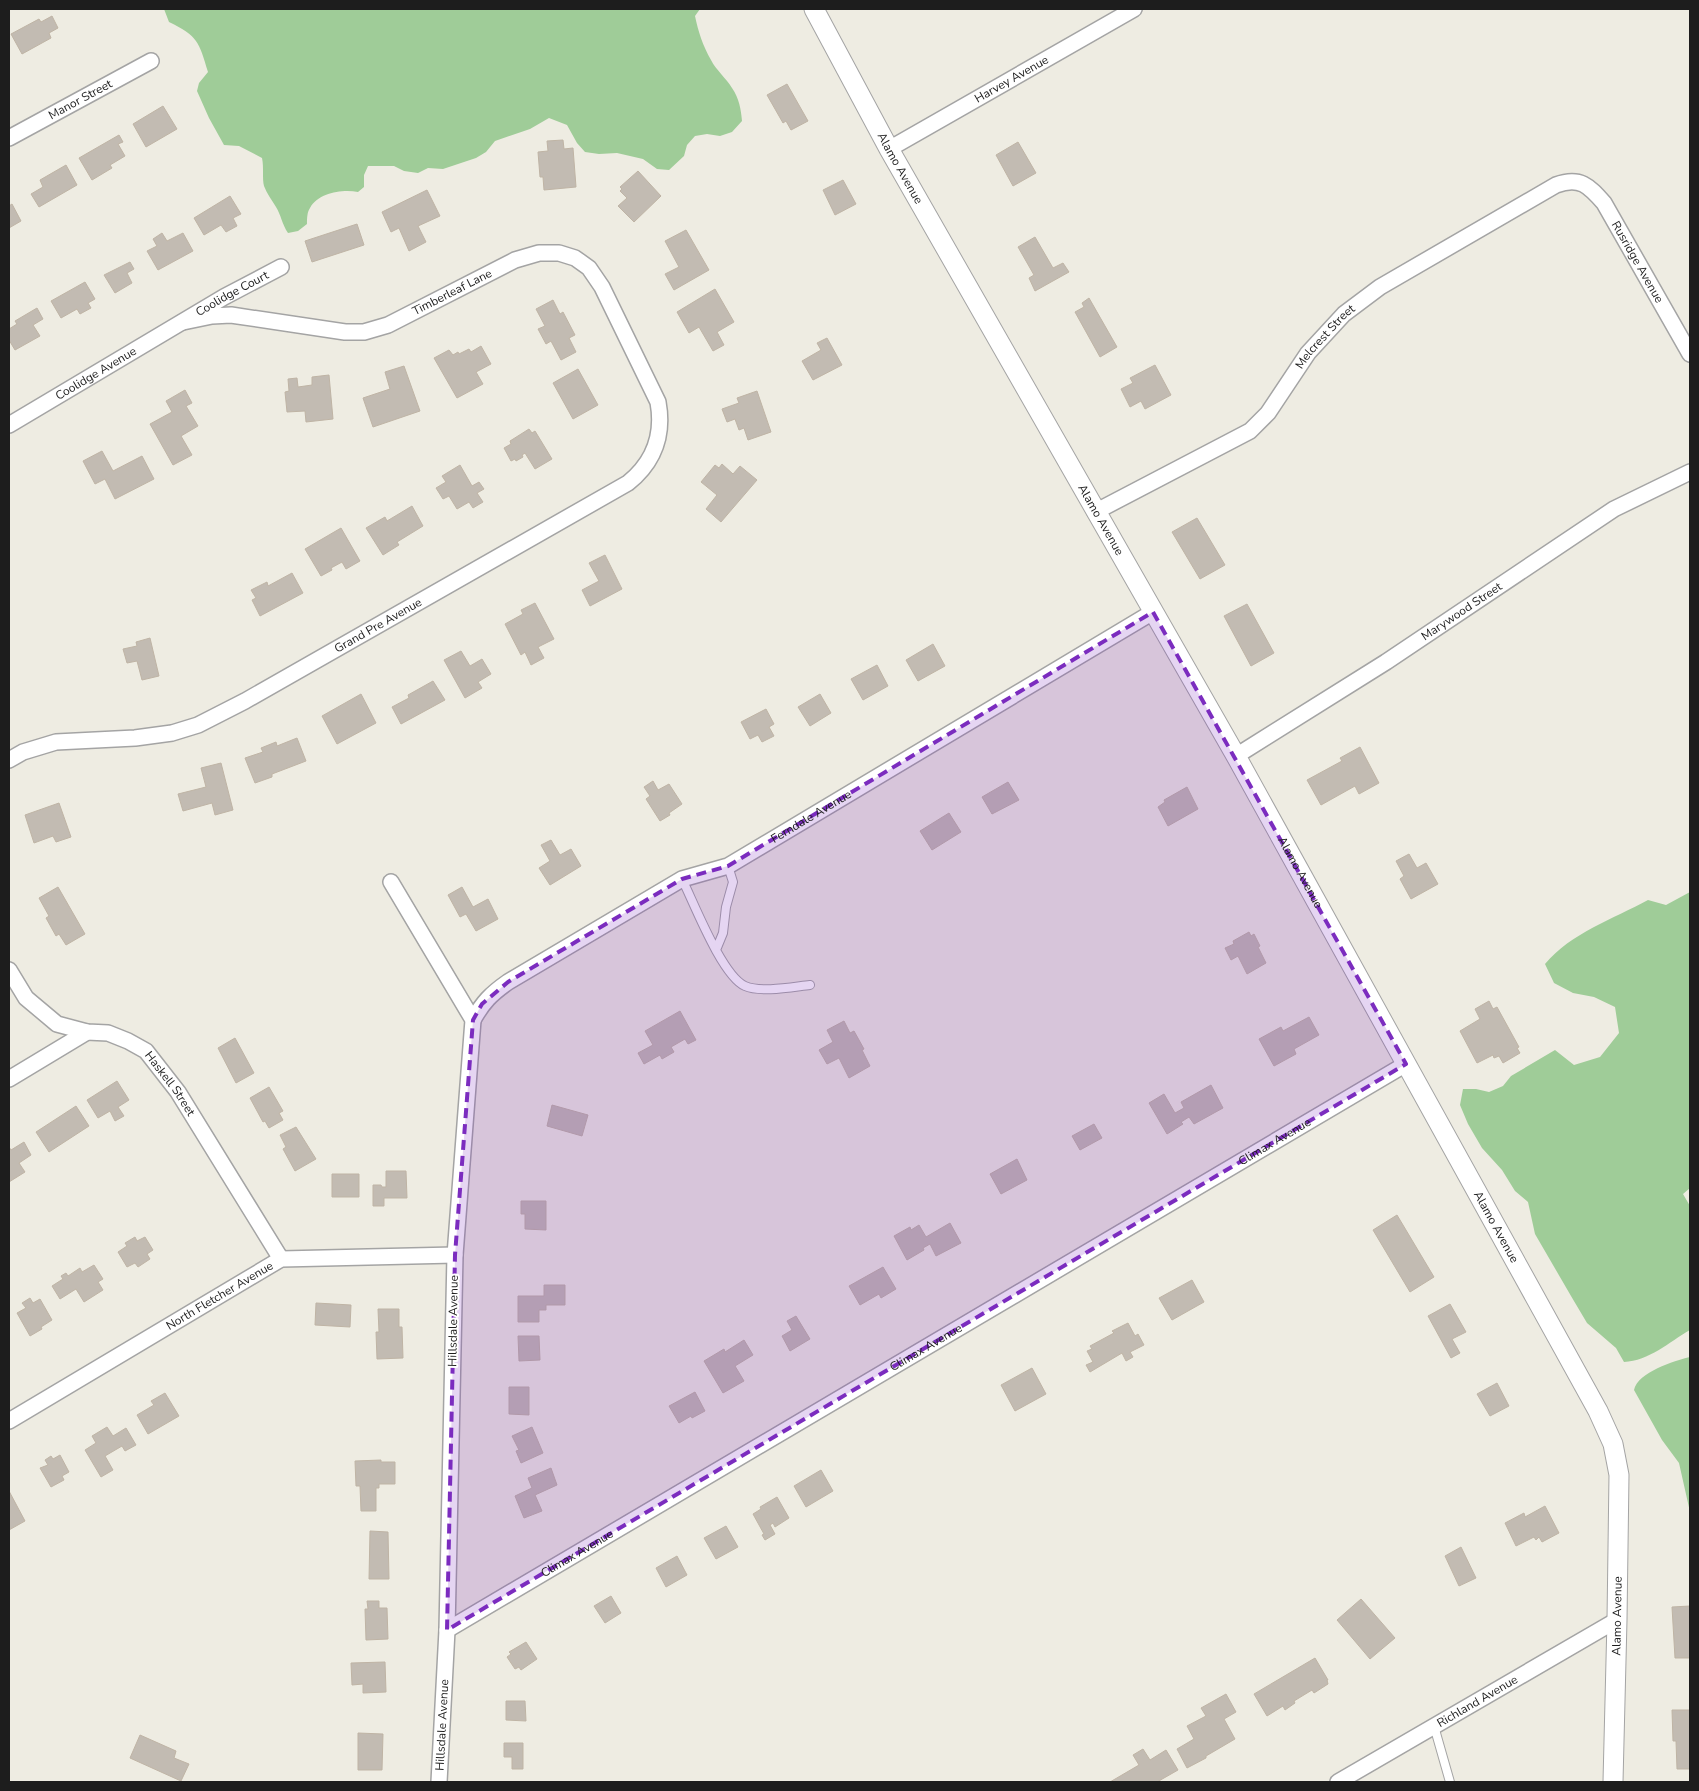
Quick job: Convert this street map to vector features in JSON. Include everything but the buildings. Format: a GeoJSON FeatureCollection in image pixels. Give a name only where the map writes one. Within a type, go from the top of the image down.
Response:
{"type":"FeatureCollection","features":[{"type":"Feature","properties":{"kind":"street","name":"Alamo Avenue"},"geometry":{"type":"LineString","coordinates":[[814,9],[889,149],[1236,756],[1598,1411],[1613,1444],[1619,1475],[1613,1782]]}},
{"type":"Feature","properties":{"kind":"street","name":"Harvey Avenue"},"geometry":{"type":"LineString","coordinates":[[889,149],[1134,9]]}},
{"type":"Feature","properties":{"kind":"street","name":"Manor Street"},"geometry":{"type":"LineString","coordinates":[[9,138],[151,61]]}},
{"type":"Feature","properties":{"kind":"street","name":"Melcrest Street"},"geometry":{"type":"LineString","coordinates":[[1095,512],[1250,431],[1268,413],[1308,353],[1344,314],[1380,287],[1556,185],[1574,181]]}},
{"type":"Feature","properties":{"kind":"street","name":"Rusridge Avenue"},"geometry":{"type":"LineString","coordinates":[[1574,181],[1583,183],[1604,203],[1690,354]]}},
{"type":"Feature","properties":{"kind":"street","name":"Timberleaf Lane"},"geometry":{"type":"LineString","coordinates":[[183,322],[212,316],[231,315],[345,332],[364,332],[388,325],[516,260],[539,253],[559,253],[575,258],[589,268],[602,287],[649,382]]}},
{"type":"Feature","properties":{"kind":"street","name":"Coolidge Court"},"geometry":{"type":"LineString","coordinates":[[183,322],[224,297],[281,267]]}},
{"type":"Feature","properties":{"kind":"street","name":"Coolidge Avenue"},"geometry":{"type":"LineString","coordinates":[[9,425],[183,322]]}},
{"type":"Feature","properties":{"kind":"street","name":"Grand Pre Avenue"},"geometry":{"type":"LineString","coordinates":[[9,760],[24,752],[56,742],[136,738],[172,733],[198,724],[245,701],[628,483],[640,473],[658,442],[661,415],[658,402],[649,382]]}},
{"type":"Feature","properties":{"kind":"street","name":"Marywood Street"},"geometry":{"type":"LineString","coordinates":[[1236,756],[1417,642],[1614,509],[1690,472]]}},
{"type":"Feature","properties":{"kind":"street","name":"Ferndale Avenue"},"geometry":{"type":"LineString","coordinates":[[474,1020],[482,1004],[493,992],[508,982],[682,879],[728,866],[1153,612]]}},
{"type":"Feature","properties":{"kind":"street"},"geometry":{"type":"LineString","coordinates":[[391,882],[474,1020]]}},
{"type":"Feature","properties":{"kind":"street","name":"Haskell Street"},"geometry":{"type":"LineString","coordinates":[[9,970],[26,998],[57,1024],[88,1032],[108,1033],[146,1051],[178,1092],[281,1259]]}},
{"type":"Feature","properties":{"kind":"street","name":"Hillsdale Avenue"},"geometry":{"type":"LineString","coordinates":[[439,1782],[447,1630],[455,1255],[474,1020]]}},
{"type":"Feature","properties":{"kind":"street"},"geometry":{"type":"LineString","coordinates":[[9,1079],[88,1032]]}},
{"type":"Feature","properties":{"kind":"street","name":"Climax Avenue"},"geometry":{"type":"LineString","coordinates":[[447,1630],[1406,1064]]}},
{"type":"Feature","properties":{"kind":"street","name":"North Fletcher Avenue"},"geometry":{"type":"LineString","coordinates":[[9,1421],[281,1259],[455,1255]]}},
{"type":"Feature","properties":{"kind":"street","name":"Richland Avenue"},"geometry":{"type":"LineString","coordinates":[[1338,1782],[1617,1620]]}},
{"type":"Feature","properties":{"kind":"lane"},"geometry":{"type":"LineString","coordinates":[[716,950],[723,933],[726,907],[733,882],[728,866]]}},
{"type":"Feature","properties":{"kind":"lane"},"geometry":{"type":"LineString","coordinates":[[682,879],[716,950],[732,975],[744,986],[760,989],[810,985]]}},
{"type":"Feature","properties":{"kind":"lane"},"geometry":{"type":"LineString","coordinates":[[1434,1726],[1450,1782]]}},
{"type":"Feature","properties":{"kind":"highlighted area"},"geometry":{"type":"Polygon","coordinates":[[[1153,612],[1406,1064],[447,1630],[455,1255],[473,1020],[482,1004],[508,982],[682,879],[728,866],[1153,612]]]}},
{"type":"Feature","properties":{"kind":"green space"},"geometry":{"type":"Polygon","coordinates":[[[164,9],[700,9],[695,16],[701,38],[713,64],[730,84],[736,96],[742,121],[732,132],[720,136],[707,134],[695,136],[687,145],[684,156],[669,170],[657,169],[643,159],[617,153],[599,154],[585,152],[577,143],[567,125],[549,118],[530,129],[495,141],[486,152],[476,158],[443,169],[428,168],[418,173],[404,171],[394,166],[368,166],[364,175],[364,187],[358,192],[331,193],[319,199],[309,210],[307,224],[298,231],[288,233],[278,210],[264,186],[262,158],[239,146],[224,145],[197,91],[199,83],[208,72],[199,47],[192,36],[169,22],[164,9]]]}},
{"type":"Feature","properties":{"kind":"green space"},"geometry":{"type":"Polygon","coordinates":[[[1690,892],[1690,1188],[1683,1194],[1690,1206],[1690,1330],[1650,1355],[1624,1362],[1616,1348],[1587,1323],[1535,1234],[1528,1202],[1515,1191],[1502,1170],[1482,1148],[1468,1124],[1460,1105],[1463,1089],[1489,1092],[1503,1086],[1511,1076],[1555,1050],[1574,1065],[1600,1057],[1619,1033],[1615,1007],[1594,997],[1573,993],[1554,983],[1545,964],[1555,953],[1580,935],[1648,900],[1666,905],[1690,892]]]}},
{"type":"Feature","properties":{"kind":"green space"},"geometry":{"type":"Polygon","coordinates":[[[1690,1357],[1690,1512],[1679,1463],[1662,1440],[1634,1390],[1642,1378],[1649,1373],[1666,1364],[1690,1357]]]}}]}
